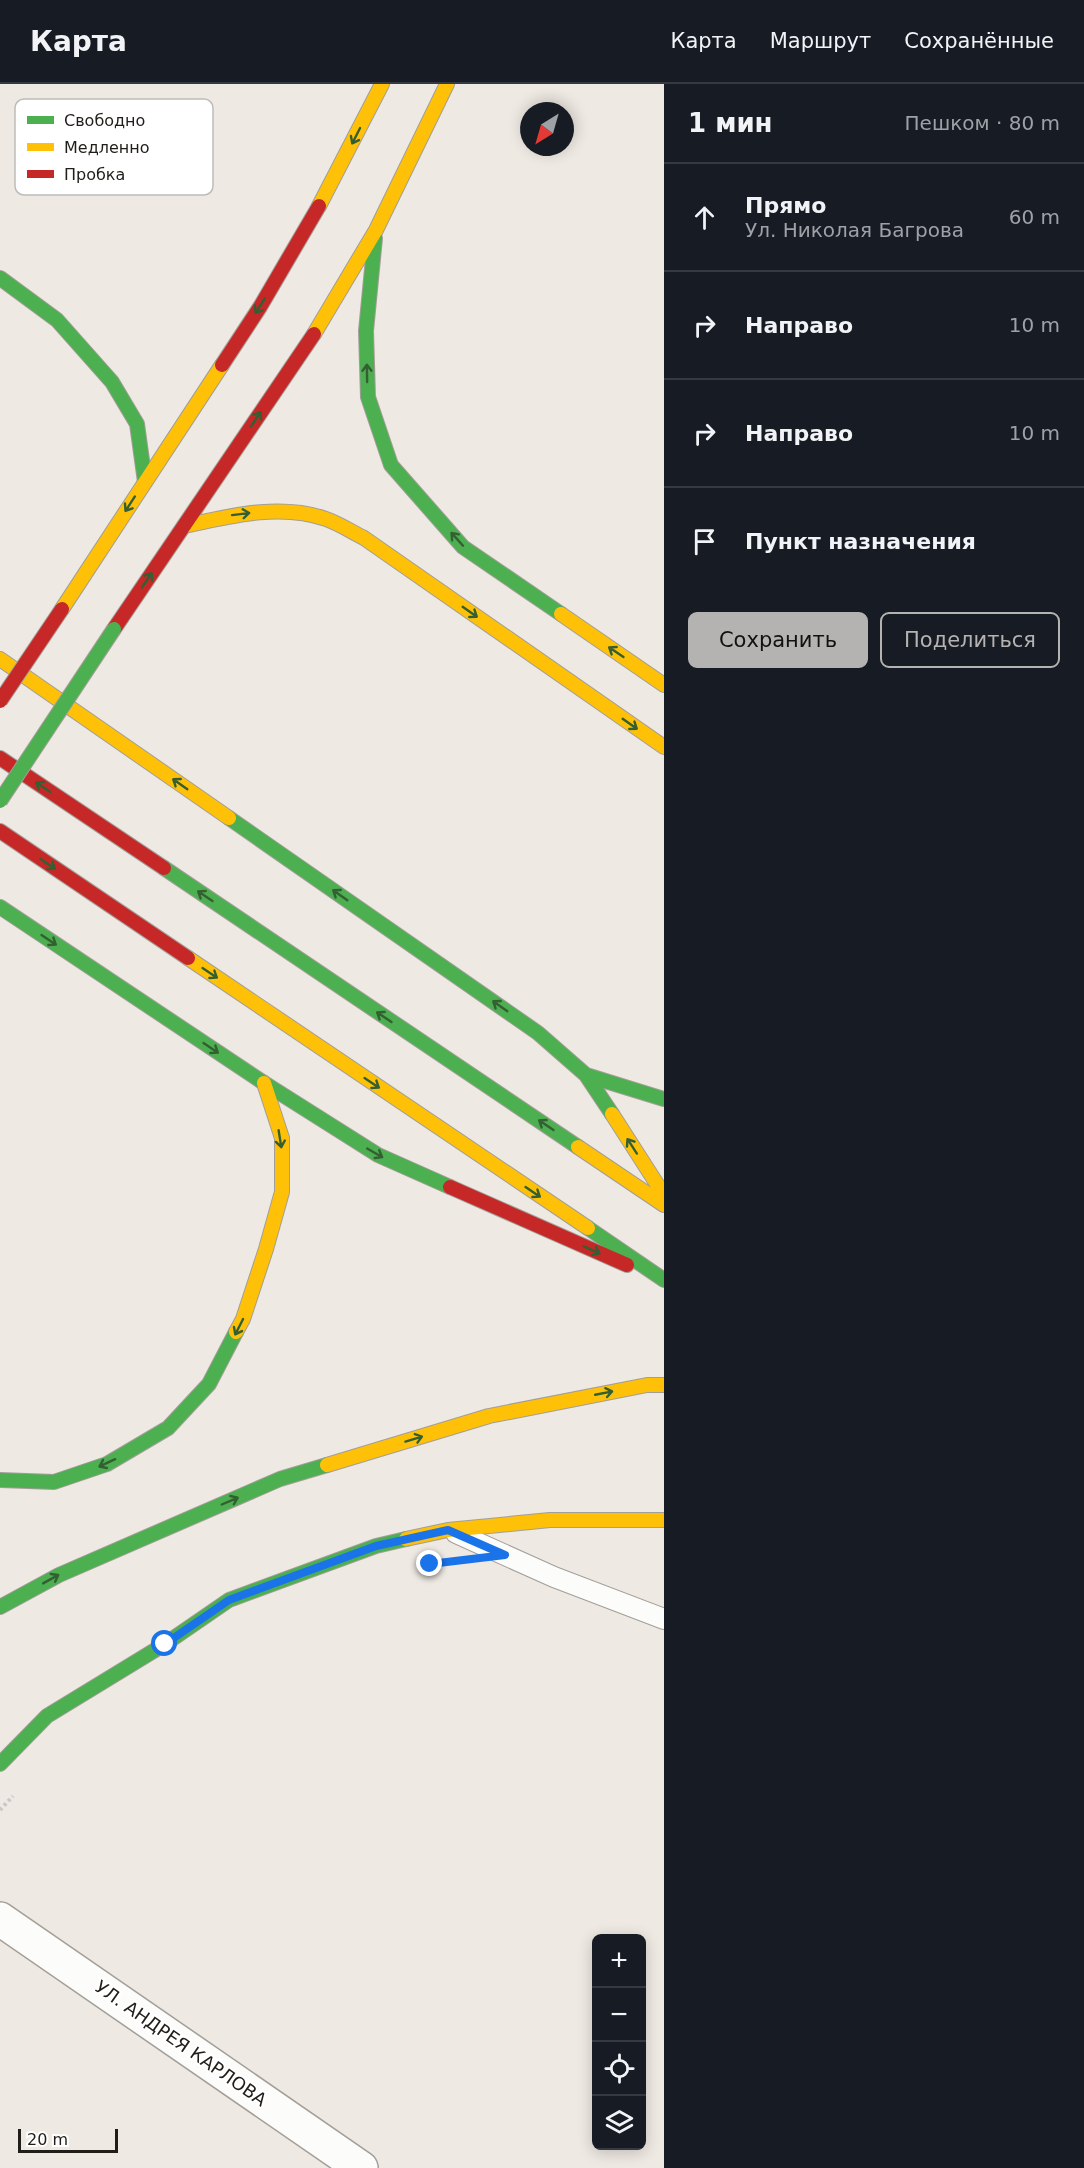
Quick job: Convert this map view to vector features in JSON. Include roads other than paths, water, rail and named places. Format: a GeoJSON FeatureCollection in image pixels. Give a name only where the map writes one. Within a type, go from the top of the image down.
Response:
{"type":"FeatureCollection","features":[{"type":"Feature","properties":{"kind":"main road"},"geometry":{"type":"LineString","coordinates":[[0,701],[260,307],[329,188],[382,84]]}},
{"type":"Feature","properties":{"kind":"main road"},"geometry":{"type":"LineString","coordinates":[[0,801],[307,345],[376,230],[447,84]]}},
{"type":"Feature","properties":{"kind":"main road"},"geometry":{"type":"LineString","coordinates":[[376,230],[366,331],[368,397],[390,465],[463,547],[664,685]]}},
{"type":"Feature","properties":{"kind":"main road"},"geometry":{"type":"LineString","coordinates":[[0,278],[57,320],[112,382],[137,424],[145,482]]}},
{"type":"Feature","properties":{"kind":"main road"},"geometry":{"type":"LineString","coordinates":[[184,526],[233,515],[278,510],[323,518],[364,538],[664,747]]}},
{"type":"Feature","properties":{"kind":"main road"},"geometry":{"type":"LineString","coordinates":[[0,659],[538,1033],[586,1075],[664,1195]]}},
{"type":"Feature","properties":{"kind":"main road"},"geometry":{"type":"LineString","coordinates":[[0,758],[664,1205]]}},
{"type":"Feature","properties":{"kind":"main road"},"geometry":{"type":"LineString","coordinates":[[0,831],[664,1281]]}},
{"type":"Feature","properties":{"kind":"main road"},"geometry":{"type":"LineString","coordinates":[[0,907],[264,1083],[378,1155],[664,1281]]}},
{"type":"Feature","properties":{"kind":"main road"},"geometry":{"type":"LineString","coordinates":[[586,1075],[664,1099]]}},
{"type":"Feature","properties":{"kind":"main road"},"geometry":{"type":"LineString","coordinates":[[0,1480],[54,1482],[107,1464],[168,1428],[209,1384],[243,1318],[267,1249],[282,1192],[282,1138],[264,1083]]}},
{"type":"Feature","properties":{"kind":"main road"},"geometry":{"type":"LineString","coordinates":[[0,1607],[59,1575],[280,1479],[489,1416],[647,1385],[664,1385]]}},
{"type":"Feature","properties":{"kind":"main road"},"geometry":{"type":"LineString","coordinates":[[0,1764],[47,1716],[165,1644],[229,1600],[376,1546],[448,1530],[550,1520],[664,1520]]}},
{"type":"Feature","properties":{"kind":"street","name":"УЛ. АНДРЕЯ КАРЛОВА"},"geometry":{"type":"LineString","coordinates":[[0,1919],[361,2168]]}},
{"type":"Feature","properties":{"kind":"lane"},"geometry":{"type":"LineString","coordinates":[[448,1530],[554,1577],[664,1619]]}}]}
